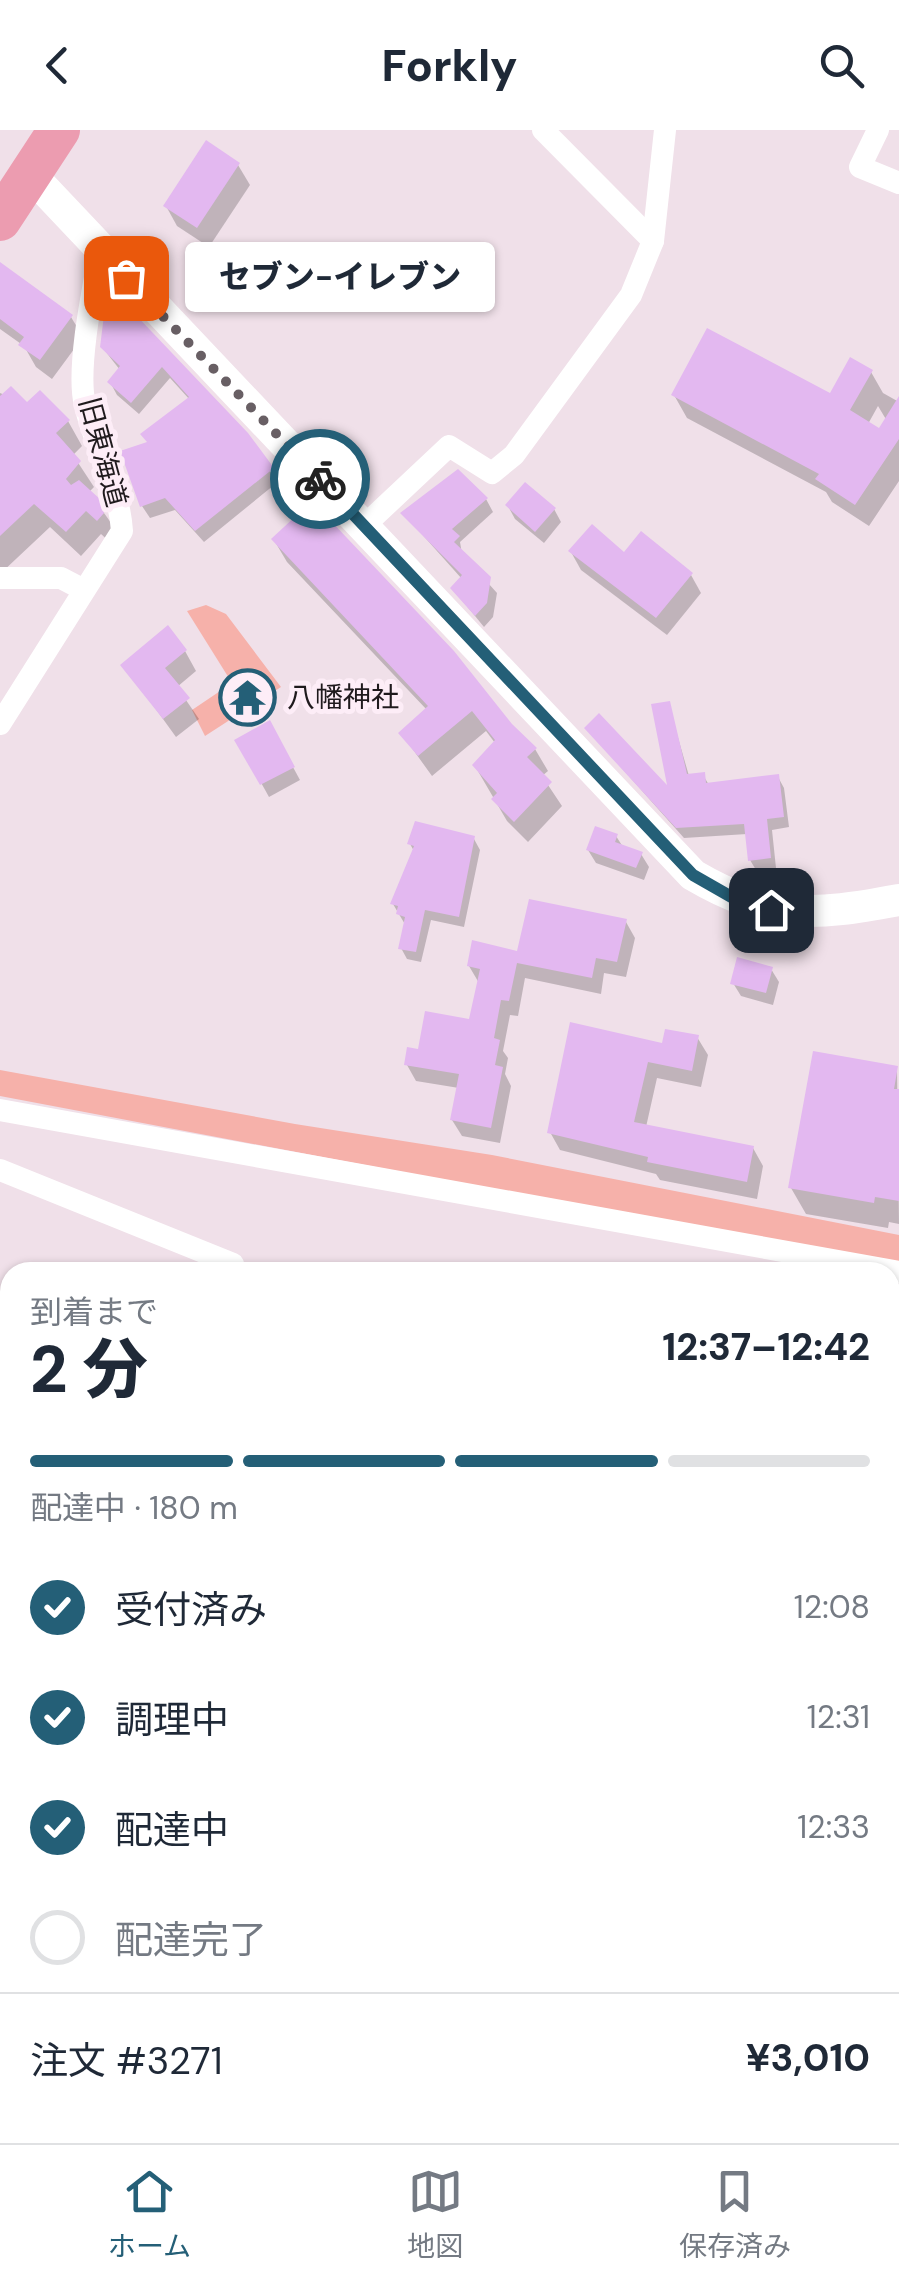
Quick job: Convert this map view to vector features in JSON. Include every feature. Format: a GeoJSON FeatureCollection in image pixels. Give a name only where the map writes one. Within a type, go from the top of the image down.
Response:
{"type":"FeatureCollection","features":[{"type":"Feature","properties":{"kind":"highway"},"geometry":{"type":"LineString","coordinates":[[0,220],[59,130]]}},
{"type":"Feature","properties":{"kind":"street"},"geometry":{"type":"LineString","coordinates":[[542,130],[653,241]]}},
{"type":"Feature","properties":{"kind":"street"},"geometry":{"type":"LineString","coordinates":[[365,525],[449,446],[492,473],[514,454],[618,318],[653,241],[665,130]]}},
{"type":"Feature","properties":{"kind":"street"},"geometry":{"type":"LineString","coordinates":[[878,130],[860,168],[899,183]]}},
{"type":"Feature","properties":{"kind":"street"},"geometry":{"type":"LineString","coordinates":[[30,174],[693,875],[735,899],[771,910],[856,908],[899,900]]}},
{"type":"Feature","properties":{"kind":"street","name":"旧東海道"},"geometry":{"type":"LineString","coordinates":[[0,724],[122,532],[120,500],[83,402],[87,318],[100,250]]}},
{"type":"Feature","properties":{"kind":"street"},"geometry":{"type":"LineString","coordinates":[[0,578],[61,578],[84,590]]}},
{"type":"Feature","properties":{"kind":"street"},"geometry":{"type":"LineString","coordinates":[[0,1110],[844,1262]]}},
{"type":"Feature","properties":{"kind":"street"},"geometry":{"type":"LineString","coordinates":[[0,1170],[228,1262]]}},
{"type":"Feature","properties":{"kind":"shaded area"},"geometry":{"type":"Polygon","coordinates":[[[206,605],[226,614],[281,687],[205,736],[192,710],[232,683],[187,611],[206,605]]]}},
{"type":"Feature","properties":{"kind":"shaded area"},"geometry":{"type":"Polygon","coordinates":[[[0,1070],[492,1155],[899,1235],[899,1262],[878,1262],[0,1096],[0,1070]]]}},
{"type":"Feature","properties":{"kind":"building"},"geometry":{"type":"Polygon","coordinates":[[[206,140],[240,163],[197,228],[163,206],[206,140]]]}},
{"type":"Feature","properties":{"kind":"building"},"geometry":{"type":"Polygon","coordinates":[[[0,262],[73,315],[40,360],[18,345],[24,337],[0,319],[0,262]]]}},
{"type":"Feature","properties":{"kind":"building"},"geometry":{"type":"Polygon","coordinates":[[[114,292],[248,433],[274,468],[195,531],[165,498],[140,507],[120,451],[147,442],[140,434],[189,397],[162,367],[131,403],[107,382],[120,366],[100,347],[106,299],[114,292]]]}},
{"type":"Feature","properties":{"kind":"building"},"geometry":{"type":"Polygon","coordinates":[[[707,328],[830,393],[850,357],[873,370],[850,410],[879,428],[899,396],[899,439],[855,505],[815,479],[819,474],[671,395],[707,328]]]}},
{"type":"Feature","properties":{"kind":"building"},"geometry":{"type":"Polygon","coordinates":[[[11,386],[27,402],[40,390],[70,420],[56,433],[81,461],[66,479],[71,485],[79,480],[101,500],[104,513],[97,521],[86,511],[66,532],[34,504],[0,536],[0,396],[11,386]]]}},
{"type":"Feature","properties":{"kind":"building"},"geometry":{"type":"Polygon","coordinates":[[[458,469],[488,498],[452,529],[460,536],[454,542],[491,577],[487,603],[475,616],[450,588],[462,575],[400,513],[458,469]]]}},
{"type":"Feature","properties":{"kind":"building"},"geometry":{"type":"Polygon","coordinates":[[[525,482],[556,508],[535,532],[505,505],[525,482]]]}},
{"type":"Feature","properties":{"kind":"building"},"geometry":{"type":"Polygon","coordinates":[[[312,501],[454,651],[512,724],[537,748],[527,757],[552,782],[514,822],[491,799],[497,793],[472,765],[495,740],[472,711],[418,756],[398,733],[428,706],[271,539],[312,501]]]}},
{"type":"Feature","properties":{"kind":"building"},"geometry":{"type":"Polygon","coordinates":[[[592,524],[624,552],[641,531],[693,573],[656,618],[568,551],[592,524]]]}},
{"type":"Feature","properties":{"kind":"building"},"geometry":{"type":"Polygon","coordinates":[[[168,625],[187,650],[165,668],[190,698],[163,719],[120,665],[168,625]]]}},
{"type":"Feature","properties":{"kind":"building"},"geometry":{"type":"Polygon","coordinates":[[[670,701],[687,774],[705,772],[706,783],[779,774],[784,817],[767,819],[771,858],[748,861],[744,824],[676,828],[584,728],[599,713],[667,785],[651,704],[670,701]]]}},
{"type":"Feature","properties":{"kind":"building","name":"八幡神社"},"geometry":{"type":"Polygon","coordinates":[[[270,720],[295,767],[260,785],[234,740],[270,720]]]}},
{"type":"Feature","properties":{"kind":"building"},"geometry":{"type":"Polygon","coordinates":[[[415,821],[475,836],[459,917],[425,910],[416,952],[398,949],[405,917],[396,914],[398,906],[390,904],[414,846],[407,844],[415,821]]]}},
{"type":"Feature","properties":{"kind":"building"},"geometry":{"type":"Polygon","coordinates":[[[595,826],[618,834],[615,842],[643,852],[636,868],[586,850],[595,826]]]}},
{"type":"Feature","properties":{"kind":"building"},"geometry":{"type":"Polygon","coordinates":[[[529,899],[627,919],[617,962],[596,958],[592,978],[517,963],[509,1001],[501,1000],[494,1038],[500,1040],[495,1065],[503,1067],[491,1128],[450,1120],[459,1074],[404,1065],[407,1047],[418,1049],[425,1011],[469,1019],[480,969],[467,966],[472,940],[517,951],[529,899]]]}},
{"type":"Feature","properties":{"kind":"building"},"geometry":{"type":"Polygon","coordinates":[[[737,957],[773,967],[766,993],[730,984],[737,957]]]}},
{"type":"Feature","properties":{"kind":"building"},"geometry":{"type":"Polygon","coordinates":[[[570,1022],[662,1043],[665,1029],[699,1035],[692,1071],[648,1062],[634,1122],[754,1146],[747,1182],[647,1162],[648,1157],[547,1133],[570,1022]]]}},
{"type":"Feature","properties":{"kind":"building"},"geometry":{"type":"Polygon","coordinates":[[[813,1051],[898,1066],[894,1089],[899,1089],[899,1201],[875,1197],[874,1203],[788,1188],[813,1051]]]}},
{"type":"Feature","properties":{"kind":"way so far"},"geometry":{"type":"LineString","coordinates":[[126,278],[320,479]]}},
{"type":"Feature","properties":{"kind":"place","name":"セブン-イレブン"},"geometry":{"type":"Point","coordinates":[126,278]}},
{"type":"Feature","properties":{"kind":"place","name":"八幡神社"},"geometry":{"type":"Point","coordinates":[248,697]}},
{"type":"Feature","properties":{"kind":"route"},"geometry":{"type":"LineString","coordinates":[[320,479],[562,731],[693,875],[735,899],[771,910]]}}]}
